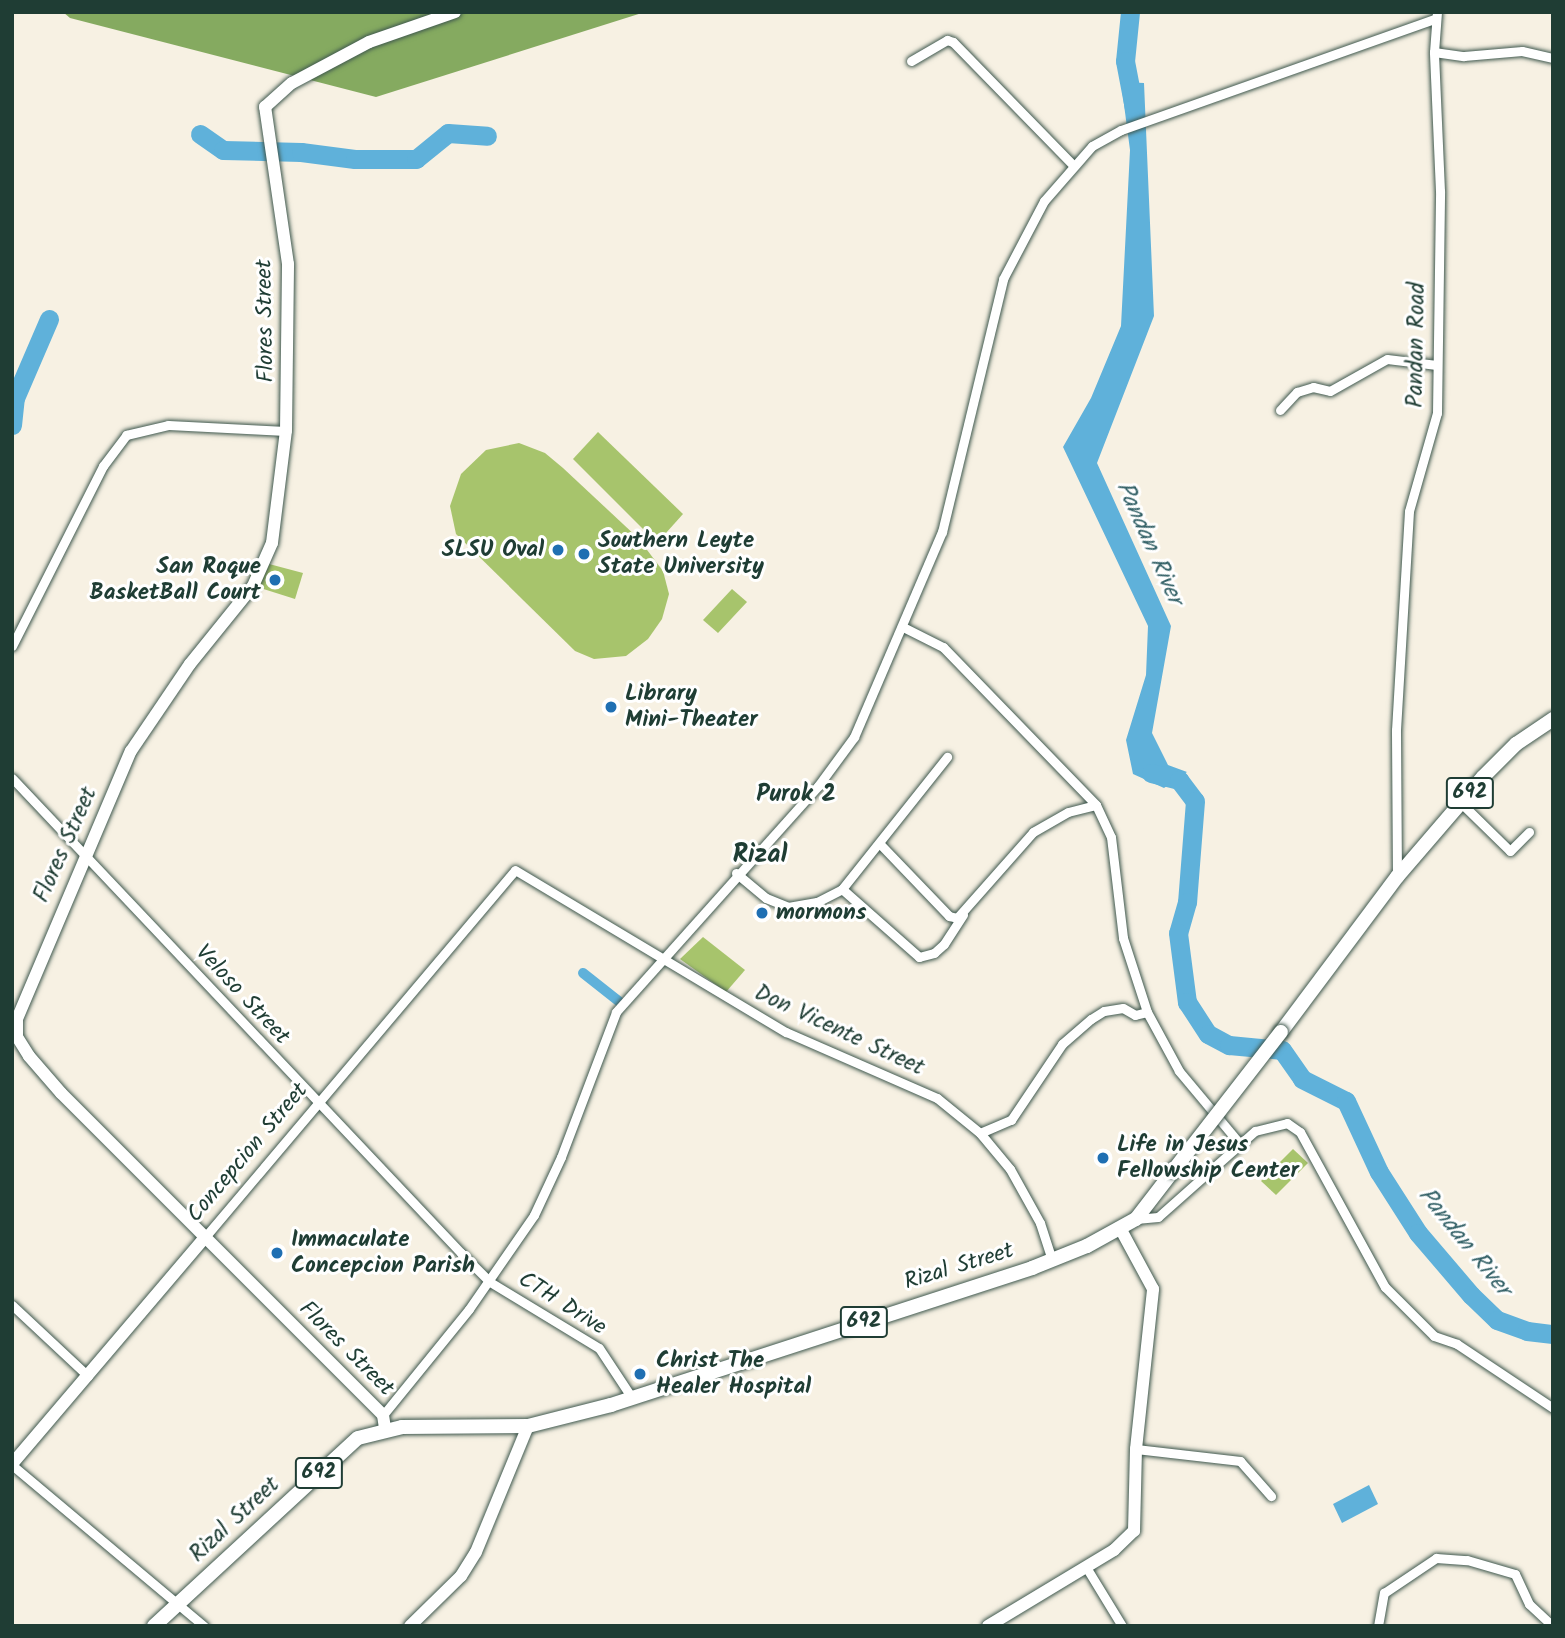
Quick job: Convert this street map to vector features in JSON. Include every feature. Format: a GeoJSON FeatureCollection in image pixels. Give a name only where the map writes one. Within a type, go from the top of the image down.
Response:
{"type":"FeatureCollection","features":[{"type":"Feature","properties":{"kind":"main road","name":"692"},"geometry":{"type":"LineString","coordinates":[[1397,877],[1516,744],[1553,719]]}},
{"type":"Feature","properties":{"kind":"main road","name":"Rizal Street"},"geometry":{"type":"LineString","coordinates":[[154,1626],[358,1438],[384,1422],[528,1426],[632,1398],[1052,1260],[1136,1219],[1397,877]]}},
{"type":"Feature","properties":{"kind":"street","name":"Flores Street"},"geometry":{"type":"LineString","coordinates":[[384,1422],[61,1093],[18,1037],[22,997],[131,751],[157,708],[253,586],[272,543],[281,497],[286,431],[288,264],[265,107],[283,91],[369,42],[455,12]]}},
{"type":"Feature","properties":{"kind":"street","name":"Pandan Road"},"geometry":{"type":"LineString","coordinates":[[1397,877],[1396,730],[1409,511],[1437,413],[1440,191],[1434,52],[1436,16]]}},
{"type":"Feature","properties":{"kind":"street"},"geometry":{"type":"LineString","coordinates":[[384,1422],[490,1282],[534,1215],[561,1157],[616,1012],[666,958],[736,873],[818,786],[854,737],[942,532],[1003,279],[1044,201],[1091,146],[1121,131],[1436,16]]}},
{"type":"Feature","properties":{"kind":"street"},"geometry":{"type":"LineString","coordinates":[[911,61],[947,40],[953,42],[1074,166]]}},
{"type":"Feature","properties":{"kind":"street"},"geometry":{"type":"LineString","coordinates":[[1434,52],[1464,56],[1522,51],[1553,58]]}},
{"type":"Feature","properties":{"kind":"street"},"geometry":{"type":"LineString","coordinates":[[1280,410],[1297,392],[1313,387],[1329,391],[1387,359],[1437,365]]}},
{"type":"Feature","properties":{"kind":"street"},"geometry":{"type":"LineString","coordinates":[[12,646],[103,466],[125,435],[168,425],[286,431]]}},
{"type":"Feature","properties":{"kind":"street"},"geometry":{"type":"LineString","coordinates":[[903,627],[943,647],[1096,805],[1111,837],[1124,938],[1147,1012],[1180,1070],[1240,1144]]}},
{"type":"Feature","properties":{"kind":"street"},"geometry":{"type":"LineString","coordinates":[[736,873],[766,898],[788,907],[817,902],[842,889],[947,757]]}},
{"type":"Feature","properties":{"kind":"street","name":"Veloso Street"},"geometry":{"type":"LineString","coordinates":[[12,778],[490,1282]]}},
{"type":"Feature","properties":{"kind":"street"},"geometry":{"type":"LineString","coordinates":[[1462,804],[1510,851],[1530,832]]}},
{"type":"Feature","properties":{"kind":"street"},"geometry":{"type":"LineString","coordinates":[[842,889],[919,957],[934,953],[1033,832],[1068,813],[1096,805]]}},
{"type":"Feature","properties":{"kind":"street"},"geometry":{"type":"LineString","coordinates":[[880,844],[950,916],[964,914]]}},
{"type":"Feature","properties":{"kind":"street","name":"Concepcion Street"},"geometry":{"type":"LineString","coordinates":[[12,1464],[515,870]]}},
{"type":"Feature","properties":{"kind":"street","name":"Don Vicente Street"},"geometry":{"type":"LineString","coordinates":[[515,870],[786,1032],[937,1098],[979,1133],[1027,1196],[1052,1260]]}},
{"type":"Feature","properties":{"kind":"street"},"geometry":{"type":"LineString","coordinates":[[979,1133],[1011,1120],[1062,1044],[1091,1019],[1104,1011],[1123,1008],[1135,1015],[1147,1012]]}},
{"type":"Feature","properties":{"kind":"street"},"geometry":{"type":"LineString","coordinates":[[1136,1219],[1157,1217],[1240,1144],[1270,1124],[1287,1122],[1300,1132],[1385,1287],[1434,1336],[1457,1344],[1553,1408]]}},
{"type":"Feature","properties":{"kind":"street"},"geometry":{"type":"LineString","coordinates":[[988,1626],[1086,1567],[1134,1531],[1136,1449],[1153,1289],[1120,1228]]}},
{"type":"Feature","properties":{"kind":"street","name":"CTH Drive"},"geometry":{"type":"LineString","coordinates":[[490,1282],[599,1348],[632,1398]]}},
{"type":"Feature","properties":{"kind":"street"},"geometry":{"type":"LineString","coordinates":[[12,1305],[88,1376]]}},
{"type":"Feature","properties":{"kind":"street"},"geometry":{"type":"LineString","coordinates":[[410,1626],[461,1576],[476,1552],[528,1426]]}},
{"type":"Feature","properties":{"kind":"street"},"geometry":{"type":"LineString","coordinates":[[1136,1449],[1240,1461],[1271,1496]]}},
{"type":"Feature","properties":{"kind":"street"},"geometry":{"type":"LineString","coordinates":[[12,1464],[204,1626]]}},
{"type":"Feature","properties":{"kind":"street"},"geometry":{"type":"LineString","coordinates":[[1378,1626],[1384,1593],[1436,1558],[1467,1560],[1515,1574],[1529,1604],[1553,1626]]}},
{"type":"Feature","properties":{"kind":"street"},"geometry":{"type":"LineString","coordinates":[[1086,1567],[1122,1626]]}},
{"type":"Feature","properties":{"kind":"green space"},"geometry":{"type":"Polygon","coordinates":[[[63,12],[645,12],[376,97],[70,18],[63,12]]]}},
{"type":"Feature","properties":{"kind":"green space"},"geometry":{"type":"Polygon","coordinates":[[[598,432],[683,514],[657,543],[573,459],[598,432]]]}},
{"type":"Feature","properties":{"kind":"green space","name":"SLSU Oval"},"geometry":{"type":"Polygon","coordinates":[[[519,443],[545,453],[563,468],[638,538],[663,571],[669,594],[662,619],[648,639],[626,656],[594,659],[575,651],[456,534],[450,506],[461,474],[486,450],[519,443]]]}},
{"type":"Feature","properties":{"kind":"green space","name":"San Roque BasketBall Court"},"geometry":{"type":"Polygon","coordinates":[[[254,560],[303,573],[295,599],[248,584],[254,560]]]}},
{"type":"Feature","properties":{"kind":"green space"},"geometry":{"type":"Polygon","coordinates":[[[732,589],[747,602],[718,633],[703,620],[732,589]]]}},
{"type":"Feature","properties":{"kind":"green space"},"geometry":{"type":"Polygon","coordinates":[[[703,937],[745,970],[726,992],[680,959],[703,937]]]}},
{"type":"Feature","properties":{"kind":"green space"},"geometry":{"type":"Polygon","coordinates":[[[1293,1149],[1308,1163],[1276,1195],[1261,1181],[1293,1149]]]}},
{"type":"Feature","properties":{"kind":"water"},"geometry":{"type":"Polygon","coordinates":[[[1121,82],[1144,83],[1154,316],[1097,463],[1171,626],[1152,733],[1168,765],[1187,772],[1164,788],[1133,774],[1126,740],[1146,675],[1148,626],[1063,447],[1091,398],[1121,326],[1130,150],[1121,82]]]}},
{"type":"Feature","properties":{"kind":"water"},"geometry":{"type":"Polygon","coordinates":[[[1369,1485],[1378,1504],[1342,1523],[1333,1504],[1369,1485]]]}},
{"type":"Feature","properties":{"kind":"waterway","name":"Pandan River"},"geometry":{"type":"LineString","coordinates":[[1130,12],[1125,61],[1134,108]]}},
{"type":"Feature","properties":{"kind":"waterway"},"geometry":{"type":"LineString","coordinates":[[200,134],[223,150],[301,152],[355,159],[416,159],[448,133],[487,136]]}},
{"type":"Feature","properties":{"kind":"waterway"},"geometry":{"type":"LineString","coordinates":[[12,425],[15,398],[49,319]]}},
{"type":"Feature","properties":{"kind":"waterway","name":"Pandan River"},"geometry":{"type":"LineString","coordinates":[[1151,773],[1179,780],[1195,801],[1187,902],[1178,933],[1187,1002],[1208,1034],[1229,1045],[1282,1050],[1302,1079],[1346,1101],[1379,1172],[1418,1233],[1471,1295],[1497,1320],[1527,1331],[1553,1334]]}},
{"type":"Feature","properties":{"kind":"waterway"},"geometry":{"type":"LineString","coordinates":[[583,973],[621,1003]]}},
{"type":"Feature","properties":{"kind":"place","name":"SLSU Oval"},"geometry":{"type":"Point","coordinates":[558,550]}},
{"type":"Feature","properties":{"kind":"place","name":"Southern Leyte State University"},"geometry":{"type":"Point","coordinates":[584,554]}},
{"type":"Feature","properties":{"kind":"place","name":"San Roque BasketBall Court"},"geometry":{"type":"Point","coordinates":[275,580]}},
{"type":"Feature","properties":{"kind":"place","name":"Library Mini-Theater"},"geometry":{"type":"Point","coordinates":[611,707]}},
{"type":"Feature","properties":{"kind":"place","name":"mormons"},"geometry":{"type":"Point","coordinates":[762,913]}},
{"type":"Feature","properties":{"kind":"place","name":"Life in Jesus Fellowship Center"},"geometry":{"type":"Point","coordinates":[1103,1158]}},
{"type":"Feature","properties":{"kind":"place","name":"Immaculate Concepcion Parish"},"geometry":{"type":"Point","coordinates":[277,1253]}},
{"type":"Feature","properties":{"kind":"place","name":"Christ The Healer Hospital"},"geometry":{"type":"Point","coordinates":[640,1374]}},
{"type":"Feature","properties":{"kind":"district","name":"Purok 2"},"geometry":{"type":"Point","coordinates":[796,795]}},
{"type":"Feature","properties":{"kind":"district","name":"Rizal"},"geometry":{"type":"Point","coordinates":[760,856]}}]}
